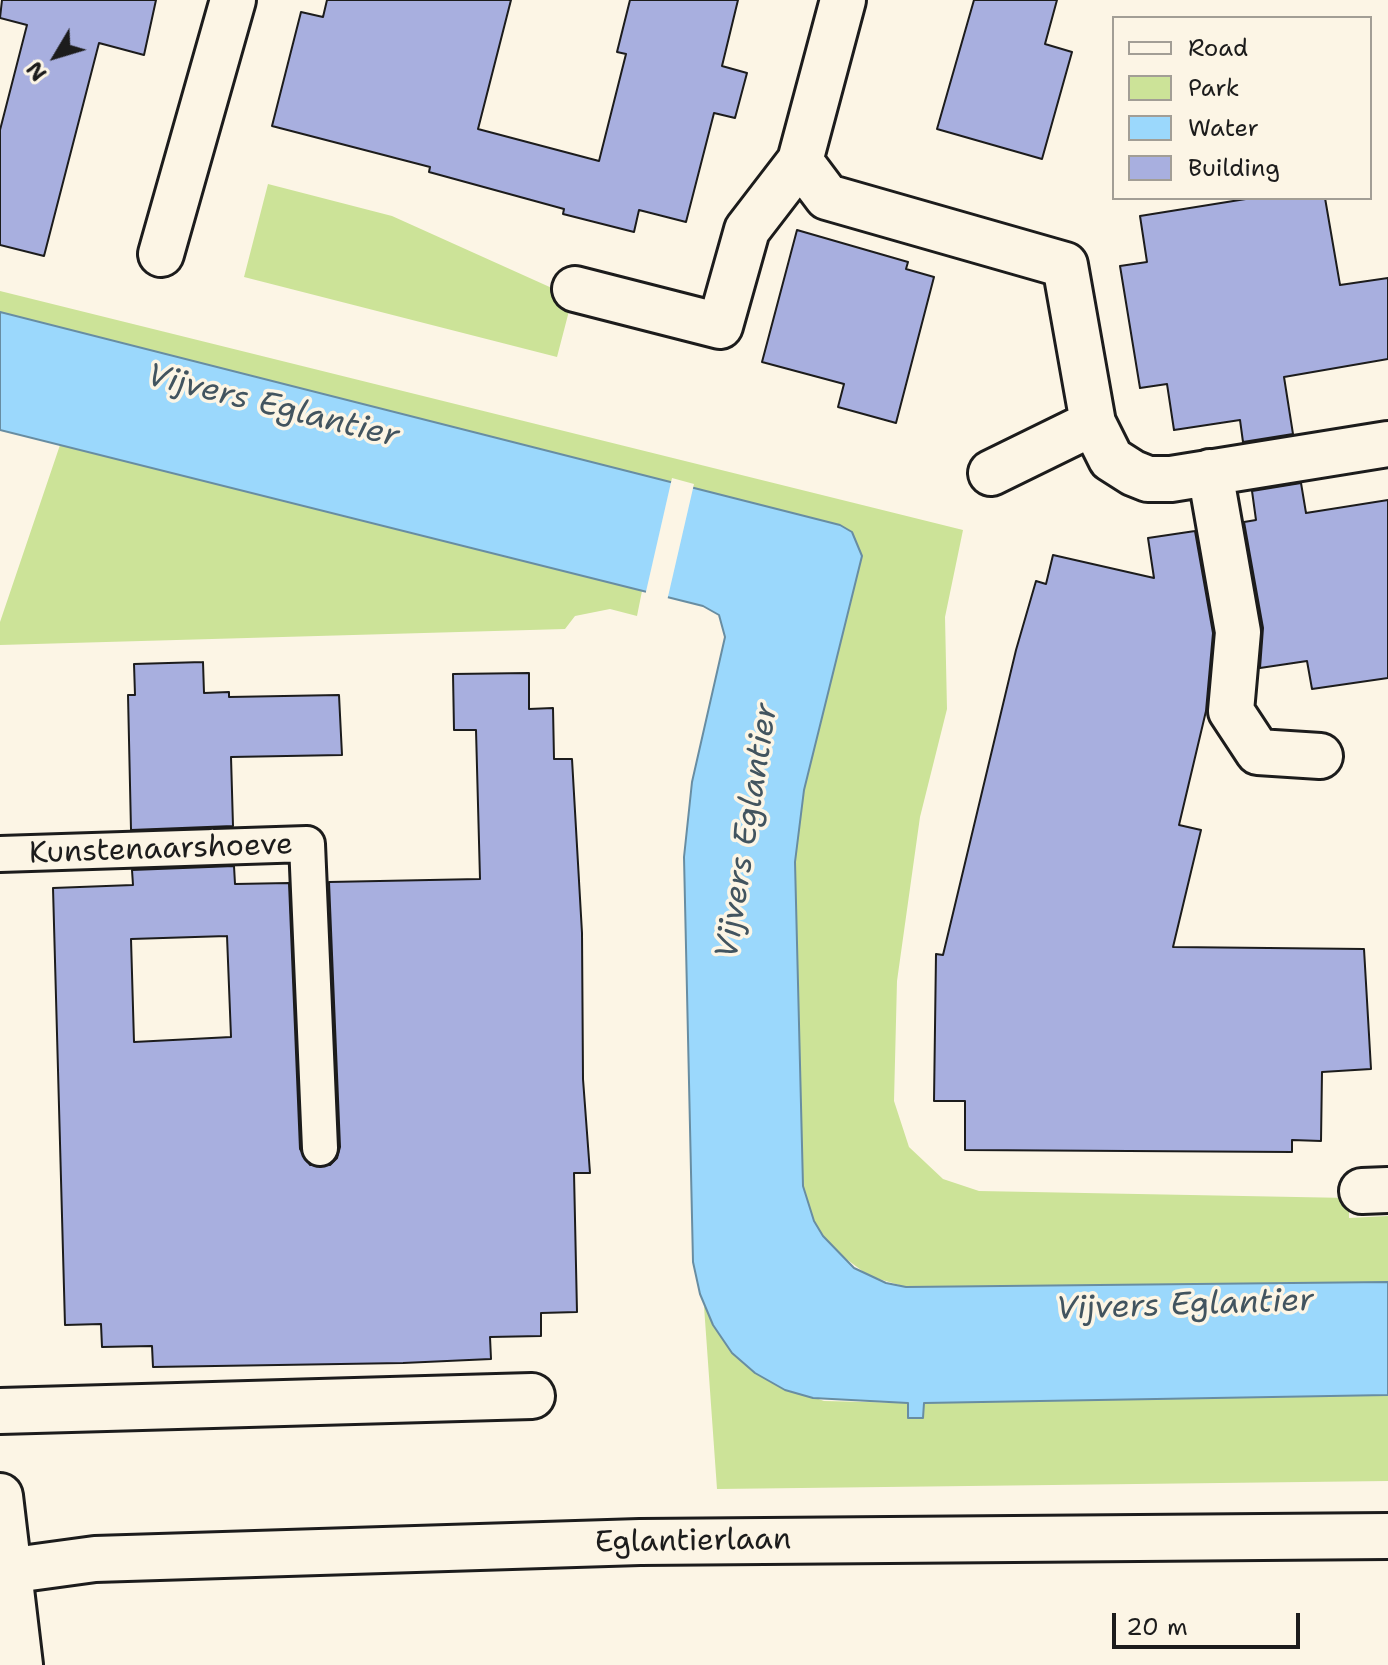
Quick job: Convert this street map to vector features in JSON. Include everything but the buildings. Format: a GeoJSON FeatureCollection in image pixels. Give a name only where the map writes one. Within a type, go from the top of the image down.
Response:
{"type":"FeatureCollection","features":[{"type":"Feature","properties":{"kind":"street"},"geometry":{"type":"LineString","coordinates":[[161,254],[233,0]]}},
{"type":"Feature","properties":{"kind":"street"},"geometry":{"type":"LineString","coordinates":[[575,289],[720,326],[747,230],[800,161],[843,0]]}},
{"type":"Feature","properties":{"kind":"street"},"geometry":{"type":"LineString","coordinates":[[800,161],[827,197],[1065,265],[1093,423],[1111,459],[1133,473],[1160,480],[1388,444]]}},
{"type":"Feature","properties":{"kind":"street"},"geometry":{"type":"LineString","coordinates":[[991,473],[1093,423]]}},
{"type":"Feature","properties":{"kind":"street"},"geometry":{"type":"LineString","coordinates":[[1210,472],[1238,632],[1231,711],[1258,752],[1320,756]]}},
{"type":"Feature","properties":{"kind":"street"},"geometry":{"type":"LineString","coordinates":[[0,1411],[532,1396]]}},
{"type":"Feature","properties":{"kind":"street"},"geometry":{"type":"LineString","coordinates":[[0,1496],[4,1571],[20,1665]]}},
{"type":"Feature","properties":{"kind":"street","name":"Eglantierlaan"},"geometry":{"type":"LineString","coordinates":[[4,1571],[95,1559],[640,1542],[1388,1536]]}},
{"type":"Feature","properties":{"kind":"lane","name":"Kunstenaarshoeve"},"geometry":{"type":"LineString","coordinates":[[0,854],[307,844],[320,1148]]}},
{"type":"Feature","properties":{"kind":"green space"},"geometry":{"type":"Polygon","coordinates":[[[268,184],[392,216],[563,293],[559,309],[569,311],[557,357],[244,277],[268,184]]]}},
{"type":"Feature","properties":{"kind":"green space"},"geometry":{"type":"Polygon","coordinates":[[[0,291],[963,530],[945,617],[947,709],[920,817],[897,981],[894,1101],[909,1147],[943,1179],[979,1191],[1349,1198],[1349,1218],[1388,1216],[1388,1282],[906,1287],[869,1276],[829,1246],[814,1221],[803,1186],[795,862],[804,790],[862,556],[852,532],[840,525],[0,312],[0,291]]]}},
{"type":"Feature","properties":{"kind":"green space"},"geometry":{"type":"Polygon","coordinates":[[[60,445],[642,591],[637,616],[610,609],[575,616],[565,629],[0,645],[0,622],[60,445]]]}},
{"type":"Feature","properties":{"kind":"green space"},"geometry":{"type":"Polygon","coordinates":[[[704,1306],[732,1353],[770,1382],[824,1401],[908,1403],[908,1417],[922,1418],[924,1403],[1388,1395],[1388,1481],[717,1489],[704,1306]]]}},
{"type":"Feature","properties":{"kind":"water","name":"Vijvers Eglantier"},"geometry":{"type":"Polygon","coordinates":[[[0,312],[840,525],[852,532],[862,556],[804,790],[795,862],[803,1186],[814,1221],[823,1236],[854,1268],[886,1283],[906,1287],[1388,1282],[1388,1395],[924,1403],[923,1418],[908,1418],[908,1403],[813,1398],[785,1390],[755,1373],[732,1353],[713,1325],[700,1294],[693,1262],[684,857],[692,782],[725,637],[719,615],[703,606],[0,430],[0,312]]]}},
{"type":"Feature","properties":{"kind":"pier"},"geometry":{"type":"Polygon","coordinates":[[[672,478],[694,484],[667,601],[645,596],[672,478]]]}}]}
